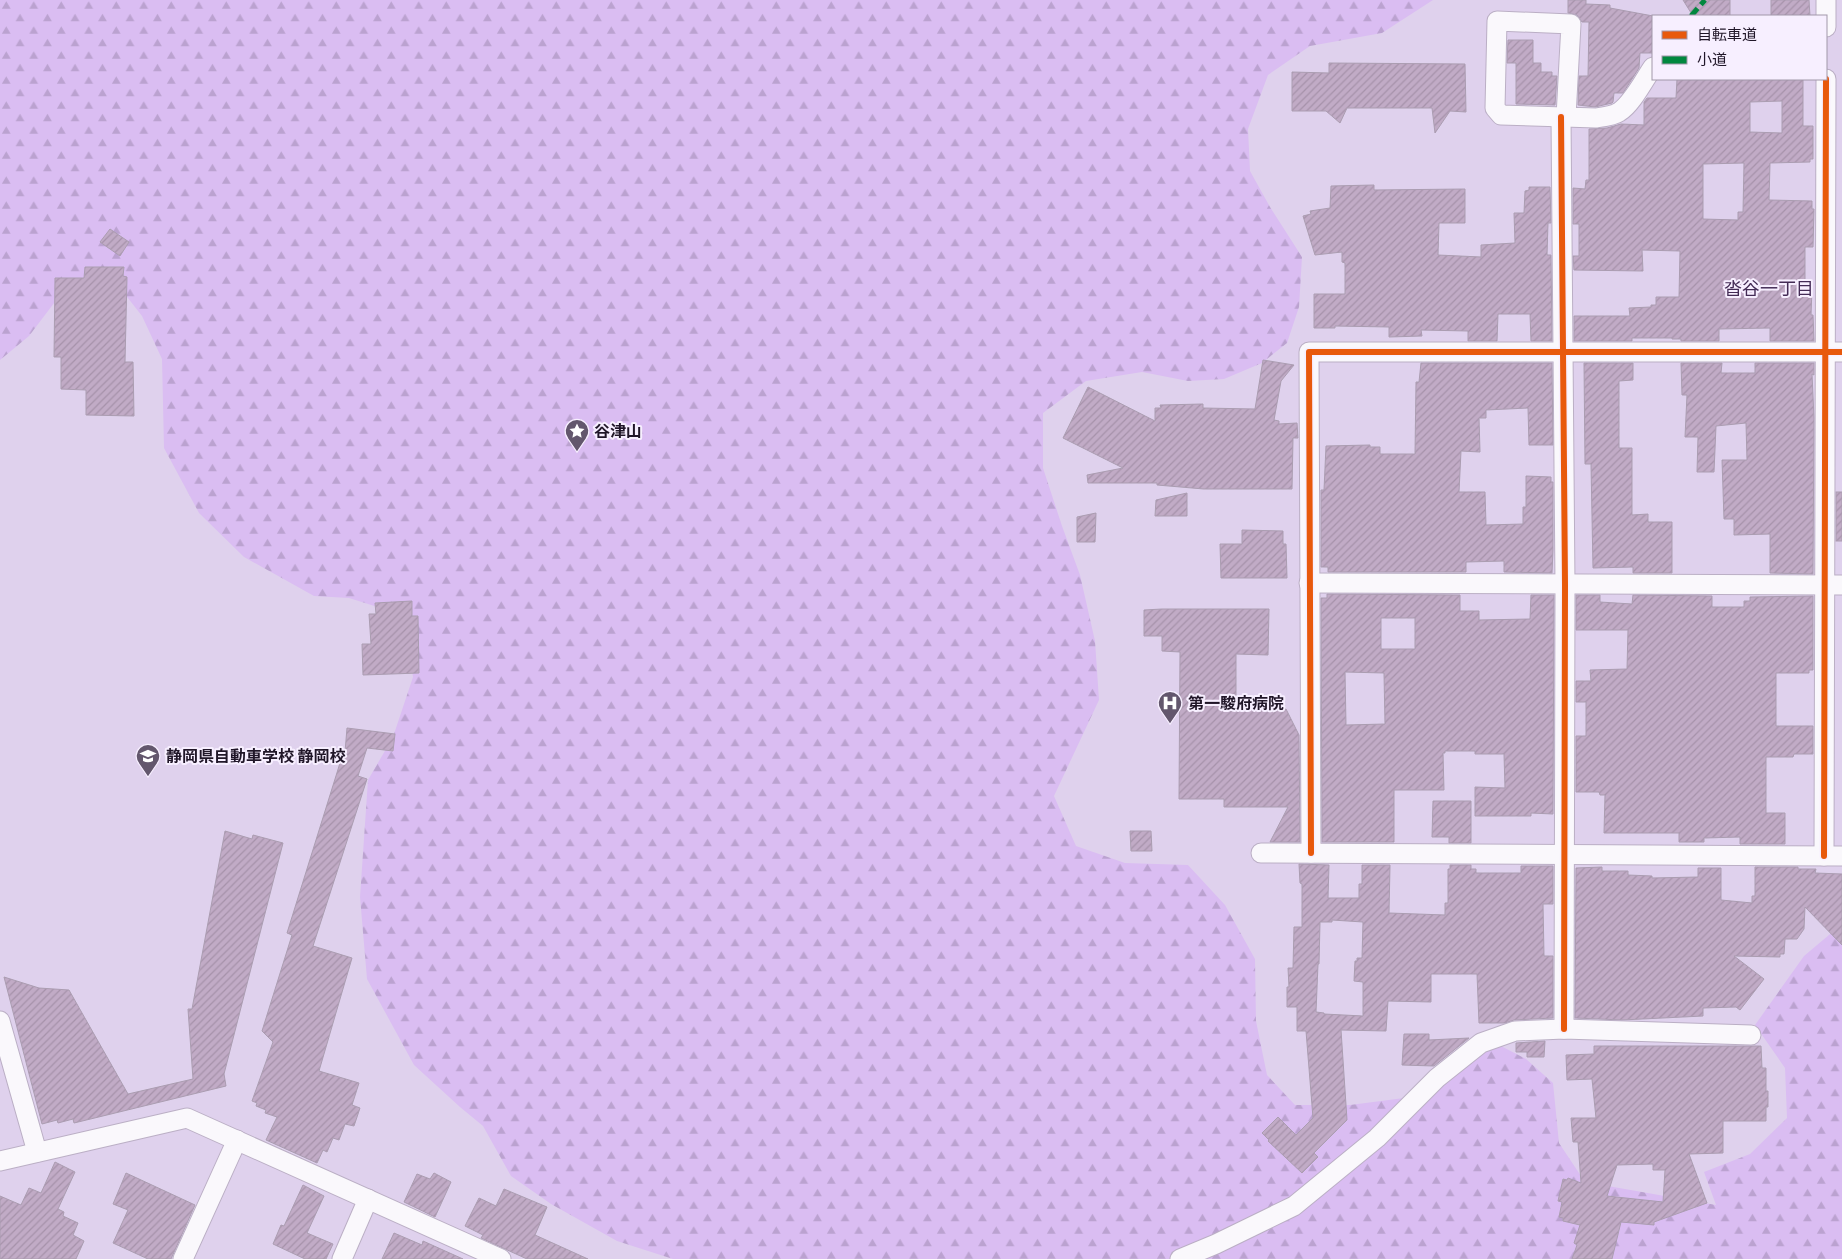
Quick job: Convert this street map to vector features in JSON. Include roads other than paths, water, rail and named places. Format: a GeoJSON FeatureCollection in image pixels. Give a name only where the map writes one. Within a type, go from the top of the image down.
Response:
{"type":"FeatureCollection","features":[{"type":"Feature","properties":{"kind":"street"},"geometry":{"type":"LineString","coordinates":[[1826,0],[1826,15]]}},
{"type":"Feature","properties":{"kind":"street"},"geometry":{"type":"LineString","coordinates":[[1564,1029],[1564,117],[1571,24],[1497,21],[1495,108],[1501,115],[1564,117],[1596,118],[1619,112],[1629,102],[1652,68]]}},
{"type":"Feature","properties":{"kind":"street"},"geometry":{"type":"LineString","coordinates":[[1827,34],[1842,33]]}},
{"type":"Feature","properties":{"kind":"street"},"geometry":{"type":"LineString","coordinates":[[1261,853],[1833,856],[1834,352],[1826,80]]}},
{"type":"Feature","properties":{"kind":"street"},"geometry":{"type":"LineString","coordinates":[[1311,853],[1308,352],[1834,352]]}},
{"type":"Feature","properties":{"kind":"street"},"geometry":{"type":"LineString","coordinates":[[1309,583],[1833,585]]}},
{"type":"Feature","properties":{"kind":"street"},"geometry":{"type":"LineString","coordinates":[[0,1021],[36,1152]]}},
{"type":"Feature","properties":{"kind":"street"},"geometry":{"type":"LineString","coordinates":[[1180,1259],[1216,1244],[1294,1206],[1377,1138],[1437,1078],[1481,1043],[1515,1031],[1564,1029],[1751,1035]]}},
{"type":"Feature","properties":{"kind":"street"},"geometry":{"type":"LineString","coordinates":[[0,1161],[187,1118],[498,1258]]}},
{"type":"Feature","properties":{"kind":"street"},"geometry":{"type":"LineString","coordinates":[[183,1259],[237,1140]]}},
{"type":"Feature","properties":{"kind":"street"},"geometry":{"type":"LineString","coordinates":[[342,1259],[368,1199]]}},
{"type":"Feature","properties":{"kind":"place","name":"谷津山"},"geometry":{"type":"Point","coordinates":[577,452]}},
{"type":"Feature","properties":{"kind":"place","name":"第一駿府病院"},"geometry":{"type":"Point","coordinates":[1170,724]}},
{"type":"Feature","properties":{"kind":"place","name":"静岡県自動車学校 静岡校"},"geometry":{"type":"Point","coordinates":[148,777]}},
{"type":"Feature","properties":{"kind":"district","name":"沓谷一丁目"},"geometry":{"type":"Point","coordinates":[1769,289]}}]}
